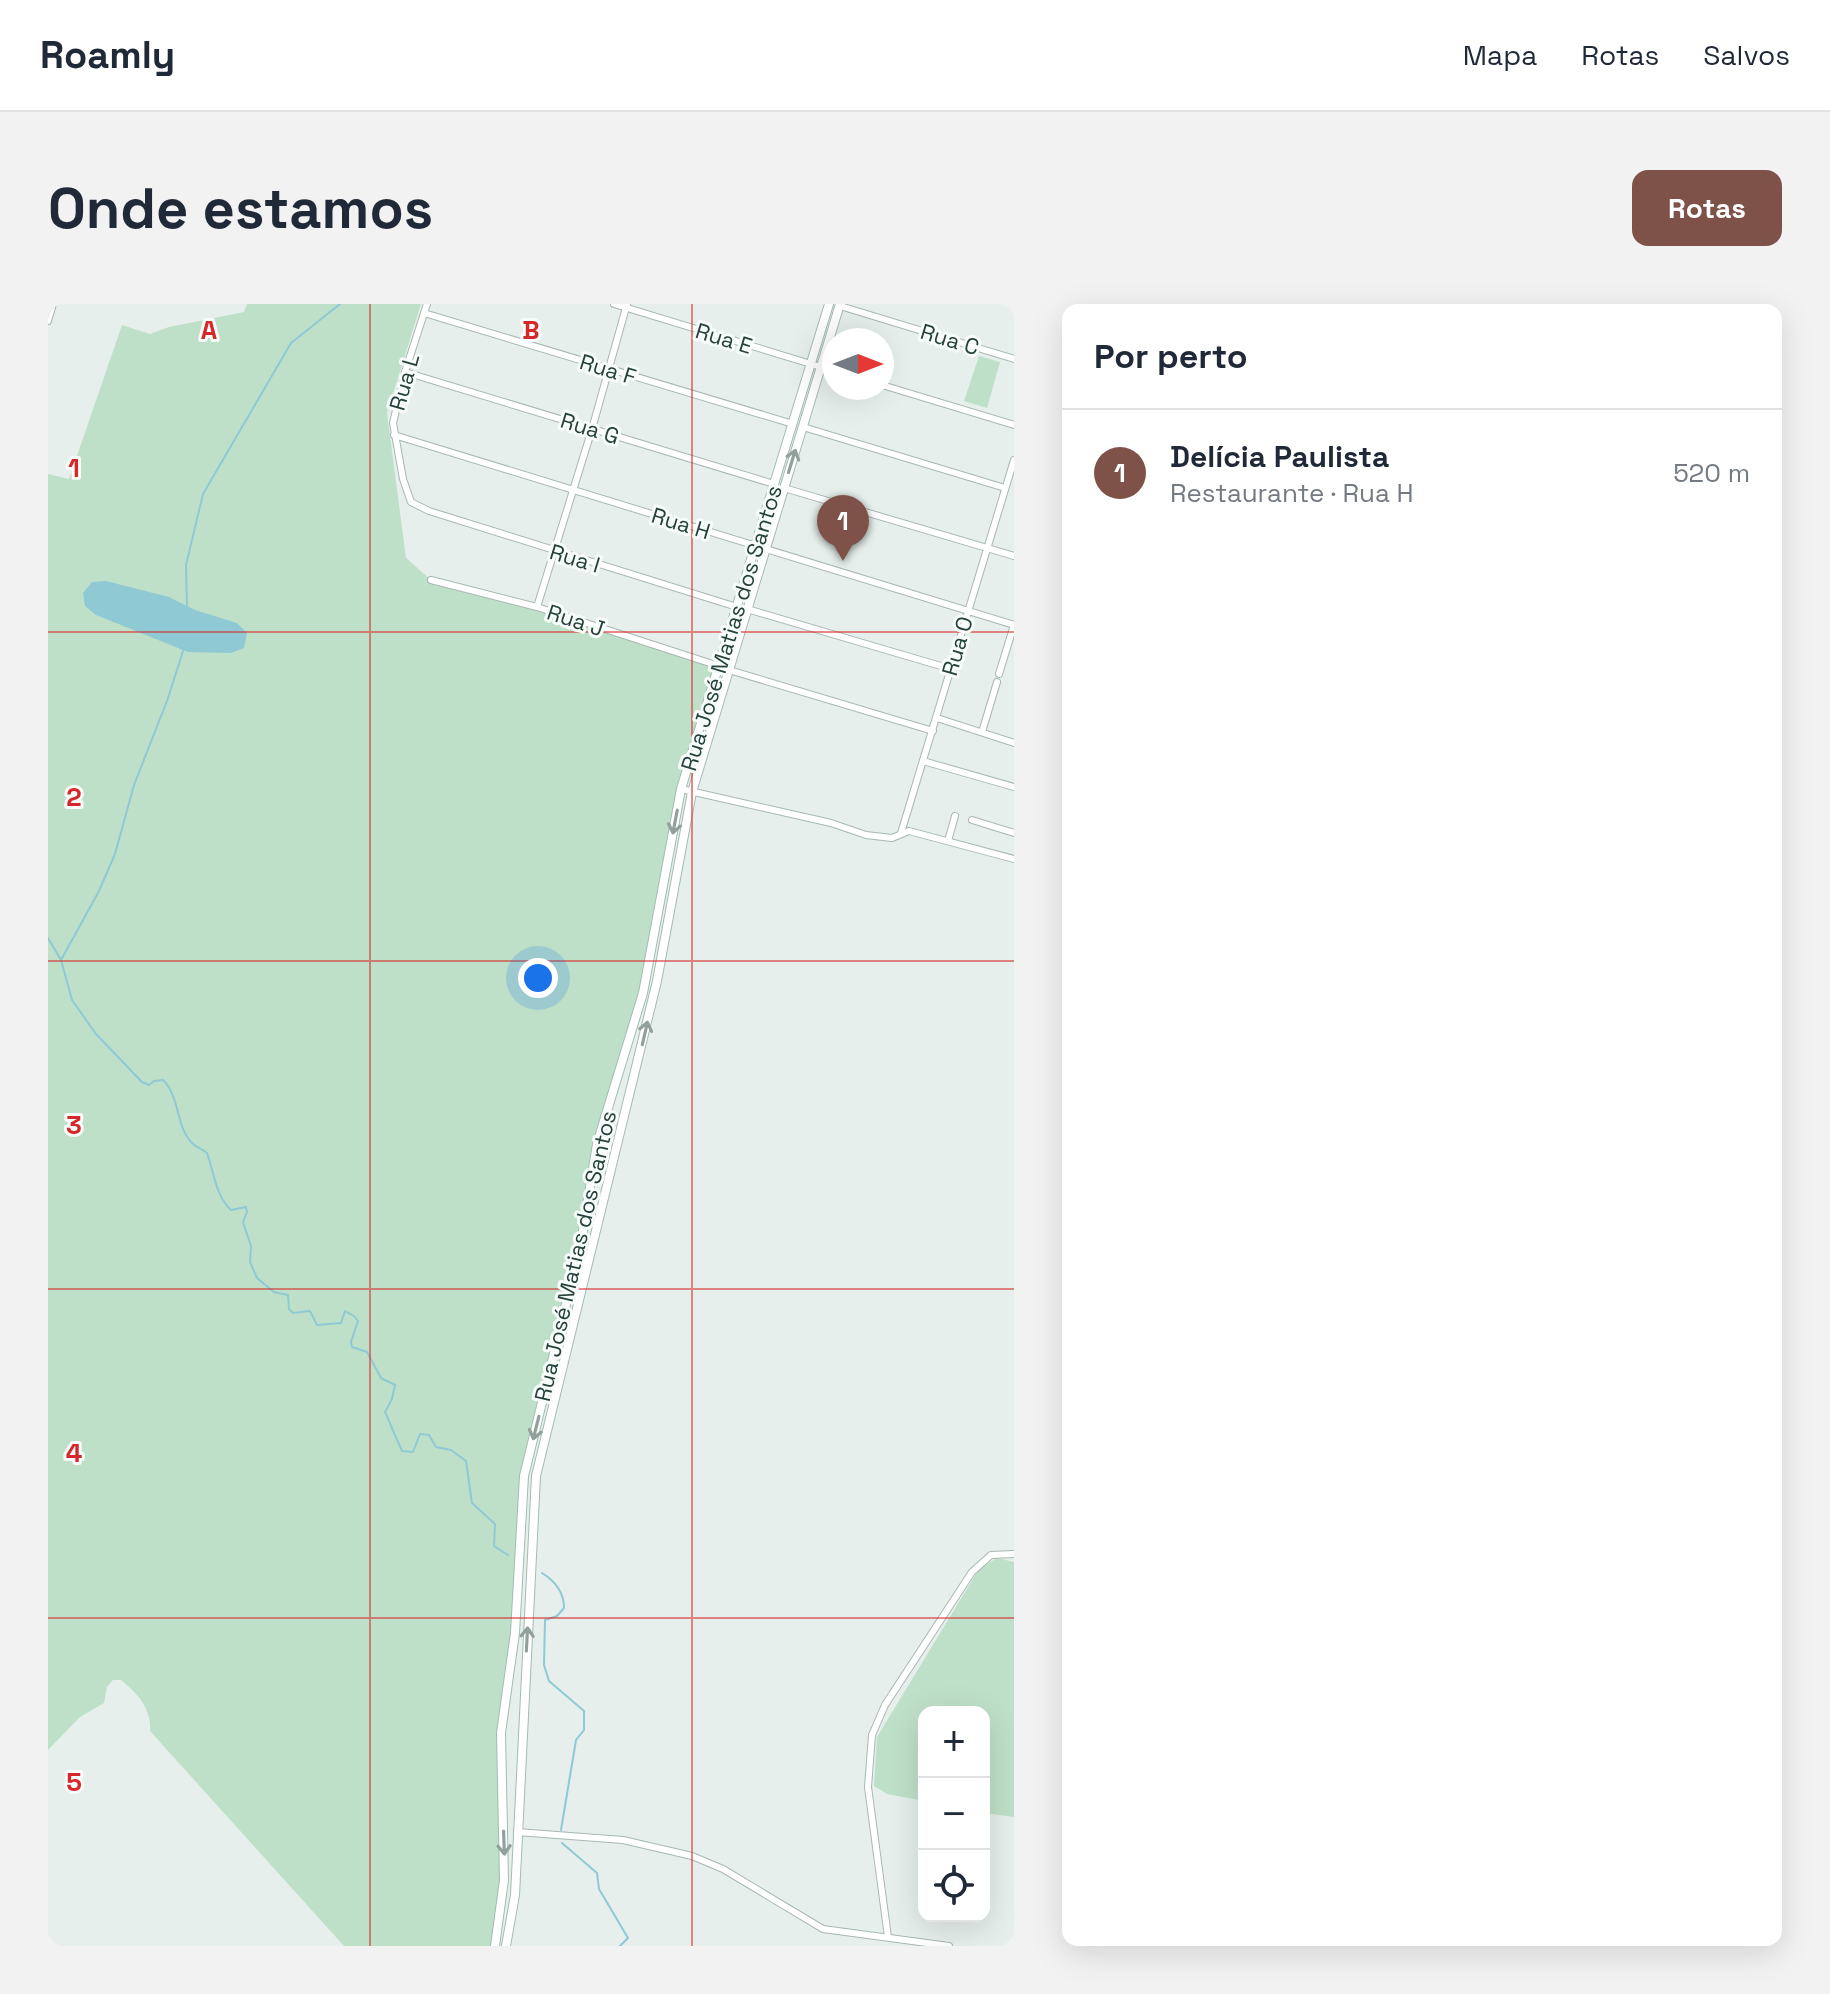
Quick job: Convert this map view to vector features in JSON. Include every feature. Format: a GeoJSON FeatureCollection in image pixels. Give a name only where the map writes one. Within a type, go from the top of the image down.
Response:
{"type":"FeatureCollection","features":[{"type":"Feature","properties":{"kind":"main road","name":"Rua José Matias dos Santos"},"geometry":{"type":"LineString","coordinates":[[495,1946],[504,1880],[502,1721],[515,1633],[524,1476],[581,1243],[597,1144],[643,993],[681,789],[829,304]]}},
{"type":"Feature","properties":{"kind":"main road","name":"Rua José Matias dos Santos"},"geometry":{"type":"LineString","coordinates":[[506,1946],[515,1895],[536,1476],[657,981],[692,792],[840,305]]}},
{"type":"Feature","properties":{"kind":"main road"},"geometry":{"type":"LineString","coordinates":[[605,1114],[606,1120],[613,1125],[624,1120]]}},
{"type":"Feature","properties":{"kind":"main road"},"geometry":{"type":"LineString","coordinates":[[597,1144],[608,1142],[616,1149]]}},
{"type":"Feature","properties":{"kind":"main road"},"geometry":{"type":"LineString","coordinates":[[502,1721],[513,1727],[522,1726]]}},
{"type":"Feature","properties":{"kind":"main road"},"geometry":{"type":"LineString","coordinates":[[501,1747],[521,1747]]}},
{"type":"Feature","properties":{"kind":"street"},"geometry":{"type":"LineString","coordinates":[[48,321],[53,304]]}},
{"type":"Feature","properties":{"kind":"street","name":"Rua L"},"geometry":{"type":"LineString","coordinates":[[415,505],[408,496],[403,479],[394,435],[394,414],[427,304]]}},
{"type":"Feature","properties":{"kind":"street","name":"Rua E"},"geometry":{"type":"LineString","coordinates":[[614,304],[821,367]]}},
{"type":"Feature","properties":{"kind":"street","name":"Rua C"},"geometry":{"type":"LineString","coordinates":[[840,305],[1014,359]]}},
{"type":"Feature","properties":{"kind":"street"},"geometry":{"type":"LineString","coordinates":[[537,607],[627,306]]}},
{"type":"Feature","properties":{"kind":"street","name":"Rua F"},"geometry":{"type":"LineString","coordinates":[[424,313],[793,424]]}},
{"type":"Feature","properties":{"kind":"street","name":"Rua G"},"geometry":{"type":"LineString","coordinates":[[405,372],[774,484]]}},
{"type":"Feature","properties":{"kind":"street"},"geometry":{"type":"LineString","coordinates":[[894,389],[1014,425]]}},
{"type":"Feature","properties":{"kind":"street"},"geometry":{"type":"LineString","coordinates":[[803,427],[1005,488]]}},
{"type":"Feature","properties":{"kind":"street","name":"Rua H"},"geometry":{"type":"LineString","coordinates":[[394,435],[1014,625]]}},
{"type":"Feature","properties":{"kind":"street","name":"Rua O"},"geometry":{"type":"LineString","coordinates":[[901,833],[1014,460]]}},
{"type":"Feature","properties":{"kind":"street"},"geometry":{"type":"LineString","coordinates":[[784,488],[1014,556]]}},
{"type":"Feature","properties":{"kind":"street","name":"Rua I"},"geometry":{"type":"LineString","coordinates":[[415,505],[737,607]]}},
{"type":"Feature","properties":{"kind":"street","name":"Rua J"},"geometry":{"type":"LineString","coordinates":[[431,580],[537,607],[719,666]]}},
{"type":"Feature","properties":{"kind":"street"},"geometry":{"type":"LineString","coordinates":[[747,609],[951,669]]}},
{"type":"Feature","properties":{"kind":"street"},"geometry":{"type":"LineString","coordinates":[[982,732],[1014,625]]}},
{"type":"Feature","properties":{"kind":"street"},"geometry":{"type":"LineString","coordinates":[[729,670],[933,731]]}},
{"type":"Feature","properties":{"kind":"street"},"geometry":{"type":"LineString","coordinates":[[937,718],[1014,743]]}},
{"type":"Feature","properties":{"kind":"street"},"geometry":{"type":"LineString","coordinates":[[923,761],[1014,787]]}},
{"type":"Feature","properties":{"kind":"street"},"geometry":{"type":"LineString","coordinates":[[681,789],[831,823],[866,835],[892,838],[909,831],[1014,859]]}},
{"type":"Feature","properties":{"kind":"street"},"geometry":{"type":"LineString","coordinates":[[948,841],[955,816]]}},
{"type":"Feature","properties":{"kind":"street"},"geometry":{"type":"LineString","coordinates":[[972,820],[1014,833]]}},
{"type":"Feature","properties":{"kind":"street"},"geometry":{"type":"LineString","coordinates":[[888,1937],[868,1787],[874,1730],[885,1705],[972,1572],[991,1555],[1014,1554]]}},
{"type":"Feature","properties":{"kind":"street"},"geometry":{"type":"LineString","coordinates":[[517,1832],[623,1840],[692,1856],[723,1869],[823,1929],[949,1946]]}},
{"type":"Feature","properties":{"kind":"street"},"geometry":{"type":"LineString","coordinates":[[873,1938],[873,1946]]}},
{"type":"Feature","properties":{"kind":"green space"},"geometry":{"type":"Polygon","coordinates":[[[247,304],[421,304],[387,413],[406,558],[431,580],[537,607],[719,666],[681,789],[651,956],[605,1114],[581,1243],[524,1476],[515,1633],[501,1733],[505,1852],[495,1946],[344,1946],[150,1731],[149,1716],[142,1702],[121,1680],[113,1680],[107,1687],[104,1703],[80,1717],[48,1750],[48,474],[69,479],[122,325],[150,334],[169,327],[244,312],[247,304]]]}},
{"type":"Feature","properties":{"kind":"green space"},"geometry":{"type":"Polygon","coordinates":[[[979,356],[1000,362],[987,408],[964,401],[979,356]]]}},
{"type":"Feature","properties":{"kind":"green space"},"geometry":{"type":"Polygon","coordinates":[[[997,1558],[1014,1562],[1014,1817],[990,1814],[990,1706],[918,1706],[918,1800],[887,1794],[874,1786],[877,1737],[979,1569],[997,1558]]]}},
{"type":"Feature","properties":{"kind":"water"},"geometry":{"type":"Polygon","coordinates":[[[106,581],[169,597],[195,610],[237,623],[247,633],[244,648],[231,653],[188,652],[96,615],[85,606],[83,593],[92,582],[106,581]]]}},
{"type":"Feature","properties":{"kind":"waterway"},"geometry":{"type":"LineString","coordinates":[[187,606],[186,565],[203,494],[291,343],[340,304]]}},
{"type":"Feature","properties":{"kind":"waterway"},"geometry":{"type":"LineString","coordinates":[[61,960],[99,891],[115,854],[134,785],[184,648]]}},
{"type":"Feature","properties":{"kind":"waterway"},"geometry":{"type":"LineString","coordinates":[[48,938],[61,960],[72,1000],[96,1034],[142,1082],[149,1085],[163,1080],[173,1095],[187,1136],[207,1153],[218,1190],[226,1204],[231,1210],[246,1207],[243,1222],[251,1246],[250,1262],[257,1278],[274,1292],[288,1295],[289,1309],[293,1313],[310,1311],[317,1325],[341,1323],[345,1311],[354,1316],[358,1321],[352,1347],[367,1352],[381,1378],[395,1385],[385,1412],[402,1451],[413,1452],[420,1434],[429,1435],[436,1447],[451,1450],[466,1461],[472,1503],[495,1524],[494,1546],[508,1555]]}},
{"type":"Feature","properties":{"kind":"waterway"},"geometry":{"type":"LineString","coordinates":[[542,1573],[558,1588],[564,1608],[557,1616],[545,1620],[544,1665],[549,1681],[584,1711],[584,1730],[576,1740],[561,1830]]}},
{"type":"Feature","properties":{"kind":"waterway"},"geometry":{"type":"LineString","coordinates":[[562,1843],[597,1873],[599,1889],[628,1938],[620,1946]]}},
{"type":"Feature","properties":{"kind":"place","name":"Delícia Paulista"},"geometry":{"type":"Point","coordinates":[843,561]}}]}
